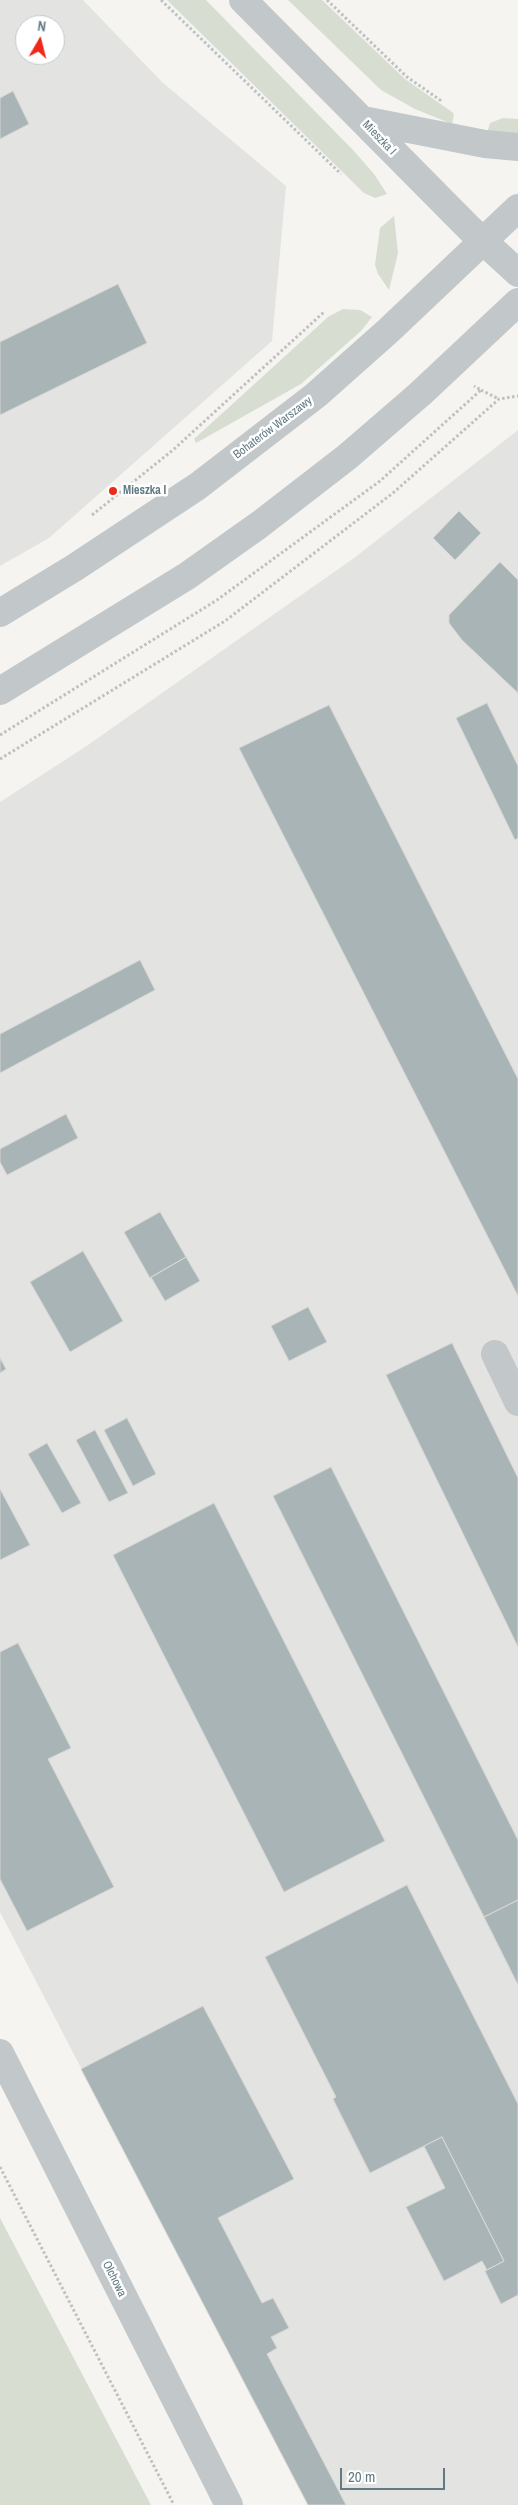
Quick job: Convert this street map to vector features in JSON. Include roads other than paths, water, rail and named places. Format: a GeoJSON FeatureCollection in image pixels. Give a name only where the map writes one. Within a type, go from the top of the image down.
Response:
{"type":"FeatureCollection","features":[{"type":"Feature","properties":{"kind":"street","name":"Mieszka I"},"geometry":{"type":"LineString","coordinates":[[243,0],[483,241],[518,273]]}},
{"type":"Feature","properties":{"kind":"street"},"geometry":{"type":"LineString","coordinates":[[363,120],[485,144],[518,147]]}},
{"type":"Feature","properties":{"kind":"street","name":"Bohaterów Warszawy"},"geometry":{"type":"LineString","coordinates":[[0,613],[74,568],[198,486],[316,396],[518,208]]}},
{"type":"Feature","properties":{"kind":"street"},"geometry":{"type":"LineString","coordinates":[[0,691],[187,576],[259,525],[376,432],[518,302]]}},
{"type":"Feature","properties":{"kind":"street"},"geometry":{"type":"LineString","coordinates":[[495,1354],[518,1402]]}},
{"type":"Feature","properties":{"kind":"street","name":"Olchowa"},"geometry":{"type":"LineString","coordinates":[[0,2053],[229,2505]]}},
{"type":"Feature","properties":{"kind":"place","name":"Mieszka I"},"geometry":{"type":"Point","coordinates":[113,491]}}]}
